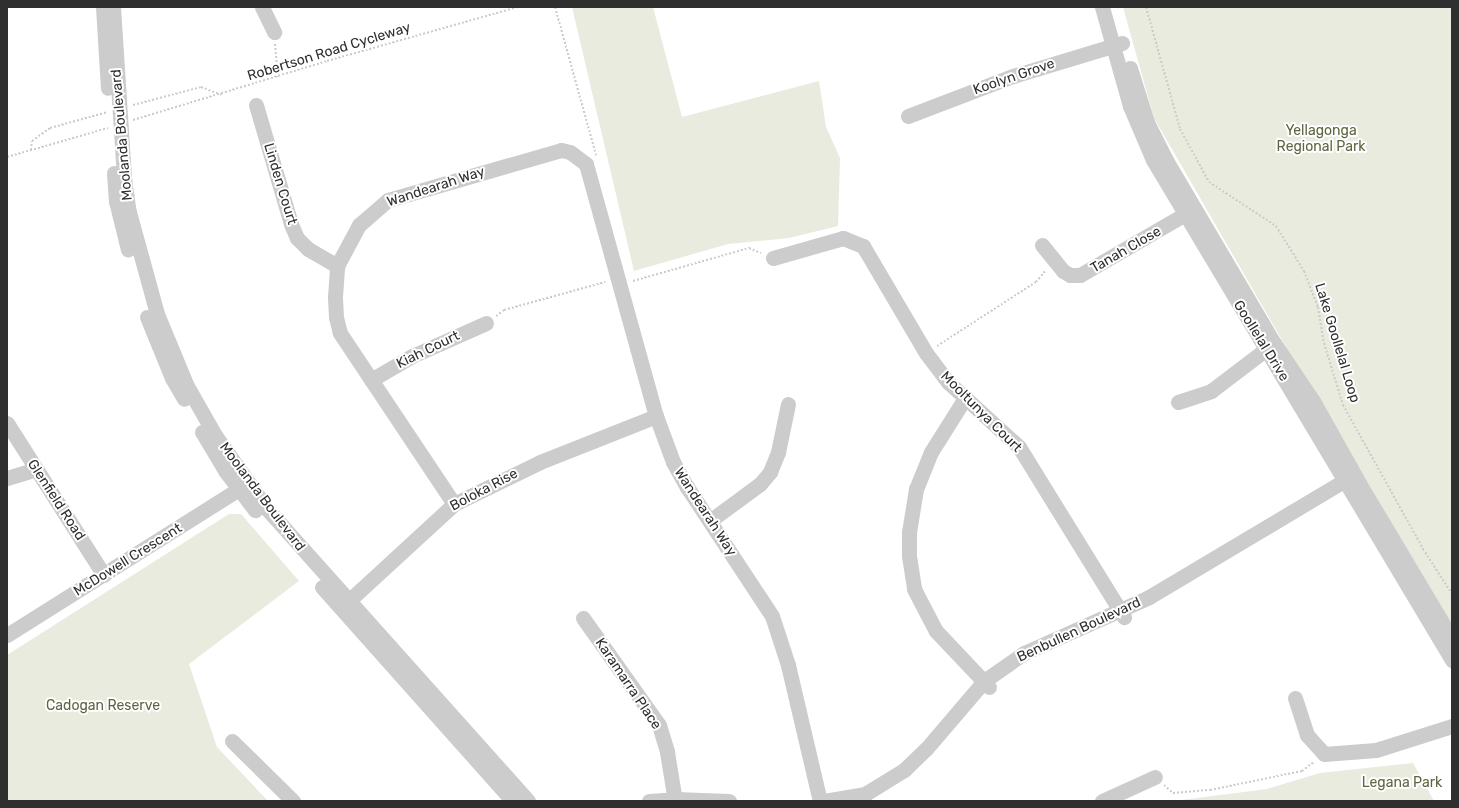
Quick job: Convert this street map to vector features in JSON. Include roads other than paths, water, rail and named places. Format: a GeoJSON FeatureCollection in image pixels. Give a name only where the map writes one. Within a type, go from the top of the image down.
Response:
{"type":"FeatureCollection","features":[{"type":"Feature","properties":{"kind":"street","name":"Moolanda Boulevard"},"geometry":{"type":"LineString","coordinates":[[103,7],[116,201],[140,294],[172,378],[209,444],[243,486],[298,546],[344,605],[513,801]]}},
{"type":"Feature","properties":{"kind":"street","name":"Moolanda Boulevard"},"geometry":{"type":"LineString","coordinates":[[113,7],[124,178],[148,284],[157,314],[187,386],[243,486]]}},
{"type":"Feature","properties":{"kind":"street"},"geometry":{"type":"LineString","coordinates":[[262,7],[274,32]]}},
{"type":"Feature","properties":{"kind":"street","name":"Goollelal Drive"},"geometry":{"type":"LineString","coordinates":[[1102,7],[1118,44]]}},
{"type":"Feature","properties":{"kind":"street","name":"Goollelal Drive"},"geometry":{"type":"LineString","coordinates":[[1112,7],[1118,44],[1139,130],[1352,482],[1452,639]]}},
{"type":"Feature","properties":{"kind":"street","name":"Koolyn Grove"},"geometry":{"type":"LineString","coordinates":[[908,116],[1013,76],[1118,44]]}},
{"type":"Feature","properties":{"kind":"street","name":"Linden Court"},"geometry":{"type":"LineString","coordinates":[[256,105],[291,224],[297,238],[308,249],[337,266]]}},
{"type":"Feature","properties":{"kind":"street","name":"Wandearah Way"},"geometry":{"type":"LineString","coordinates":[[454,504],[348,348],[337,322],[335,296],[337,266],[359,226],[388,200],[561,150],[579,157],[586,164],[656,416],[683,481],[711,520],[772,616],[788,665],[820,801]]}},
{"type":"Feature","properties":{"kind":"street","name":"Tanah Close"},"geometry":{"type":"LineString","coordinates":[[1042,245],[1054,262],[1070,275],[1080,275],[1189,212]]}},
{"type":"Feature","properties":{"kind":"street","name":"Mooltunya Court"},"geometry":{"type":"LineString","coordinates":[[773,258],[843,238],[863,246],[926,353],[949,383],[1020,447],[1122,614]]}},
{"type":"Feature","properties":{"kind":"street","name":"Kiah Court"},"geometry":{"type":"LineString","coordinates":[[371,380],[412,356],[486,323]]}},
{"type":"Feature","properties":{"kind":"street"},"geometry":{"type":"LineString","coordinates":[[1178,402],[1211,390],[1270,346]]}},
{"type":"Feature","properties":{"kind":"street"},"geometry":{"type":"LineString","coordinates":[[965,398],[931,452],[916,489],[909,532],[909,556],[914,589],[936,631],[986,684]]}},
{"type":"Feature","properties":{"kind":"street"},"geometry":{"type":"LineString","coordinates":[[711,520],[760,484],[770,472],[778,452],[788,404]]}},
{"type":"Feature","properties":{"kind":"street","name":"Boloka Rise"},"geometry":{"type":"LineString","coordinates":[[344,605],[454,504],[540,462],[656,416]]}},
{"type":"Feature","properties":{"kind":"street","name":"Glenfield Road"},"geometry":{"type":"LineString","coordinates":[[7,423],[104,576]]}},
{"type":"Feature","properties":{"kind":"street"},"geometry":{"type":"LineString","coordinates":[[7,478],[36,470]]}},
{"type":"Feature","properties":{"kind":"street","name":"Goollelal Drive"},"geometry":{"type":"LineString","coordinates":[[1352,482],[1452,660]]}},
{"type":"Feature","properties":{"kind":"street","name":"Benbullen Boulevard"},"geometry":{"type":"LineString","coordinates":[[824,801],[865,794],[904,770],[926,749],[986,684],[1031,658],[1122,614],[1352,482]]}},
{"type":"Feature","properties":{"kind":"street","name":"McDowell Crescent"},"geometry":{"type":"LineString","coordinates":[[7,635],[104,576],[243,486]]}},
{"type":"Feature","properties":{"kind":"street","name":"Moolanda Boulevard"},"geometry":{"type":"LineString","coordinates":[[344,605],[528,801]]}},
{"type":"Feature","properties":{"kind":"street","name":"Karamarra Place"},"geometry":{"type":"LineString","coordinates":[[583,618],[659,725],[667,752],[675,800]]}},
{"type":"Feature","properties":{"kind":"street","name":"Benbullen Boulevard"},"geometry":{"type":"LineString","coordinates":[[868,801],[893,788],[924,763],[986,684]]}},
{"type":"Feature","properties":{"kind":"street"},"geometry":{"type":"LineString","coordinates":[[1295,698],[1307,735],[1324,754],[1376,750],[1452,726]]}},
{"type":"Feature","properties":{"kind":"street"},"geometry":{"type":"LineString","coordinates":[[232,741],[293,801]]}},
{"type":"Feature","properties":{"kind":"street"},"geometry":{"type":"LineString","coordinates":[[1102,801],[1155,777]]}},
{"type":"Feature","properties":{"kind":"street"},"geometry":{"type":"LineString","coordinates":[[649,801],[729,801]]}},
{"type":"Feature","properties":{"kind":"park label","name":"Yellagonga Regional Park"},"geometry":{"type":"Point","coordinates":[1321,140]}},
{"type":"Feature","properties":{"kind":"park label","name":"Cadogan Reserve"},"geometry":{"type":"Point","coordinates":[103,706]}},
{"type":"Feature","properties":{"kind":"park label","name":"Legana Park"},"geometry":{"type":"Point","coordinates":[1402,783]}}]}
